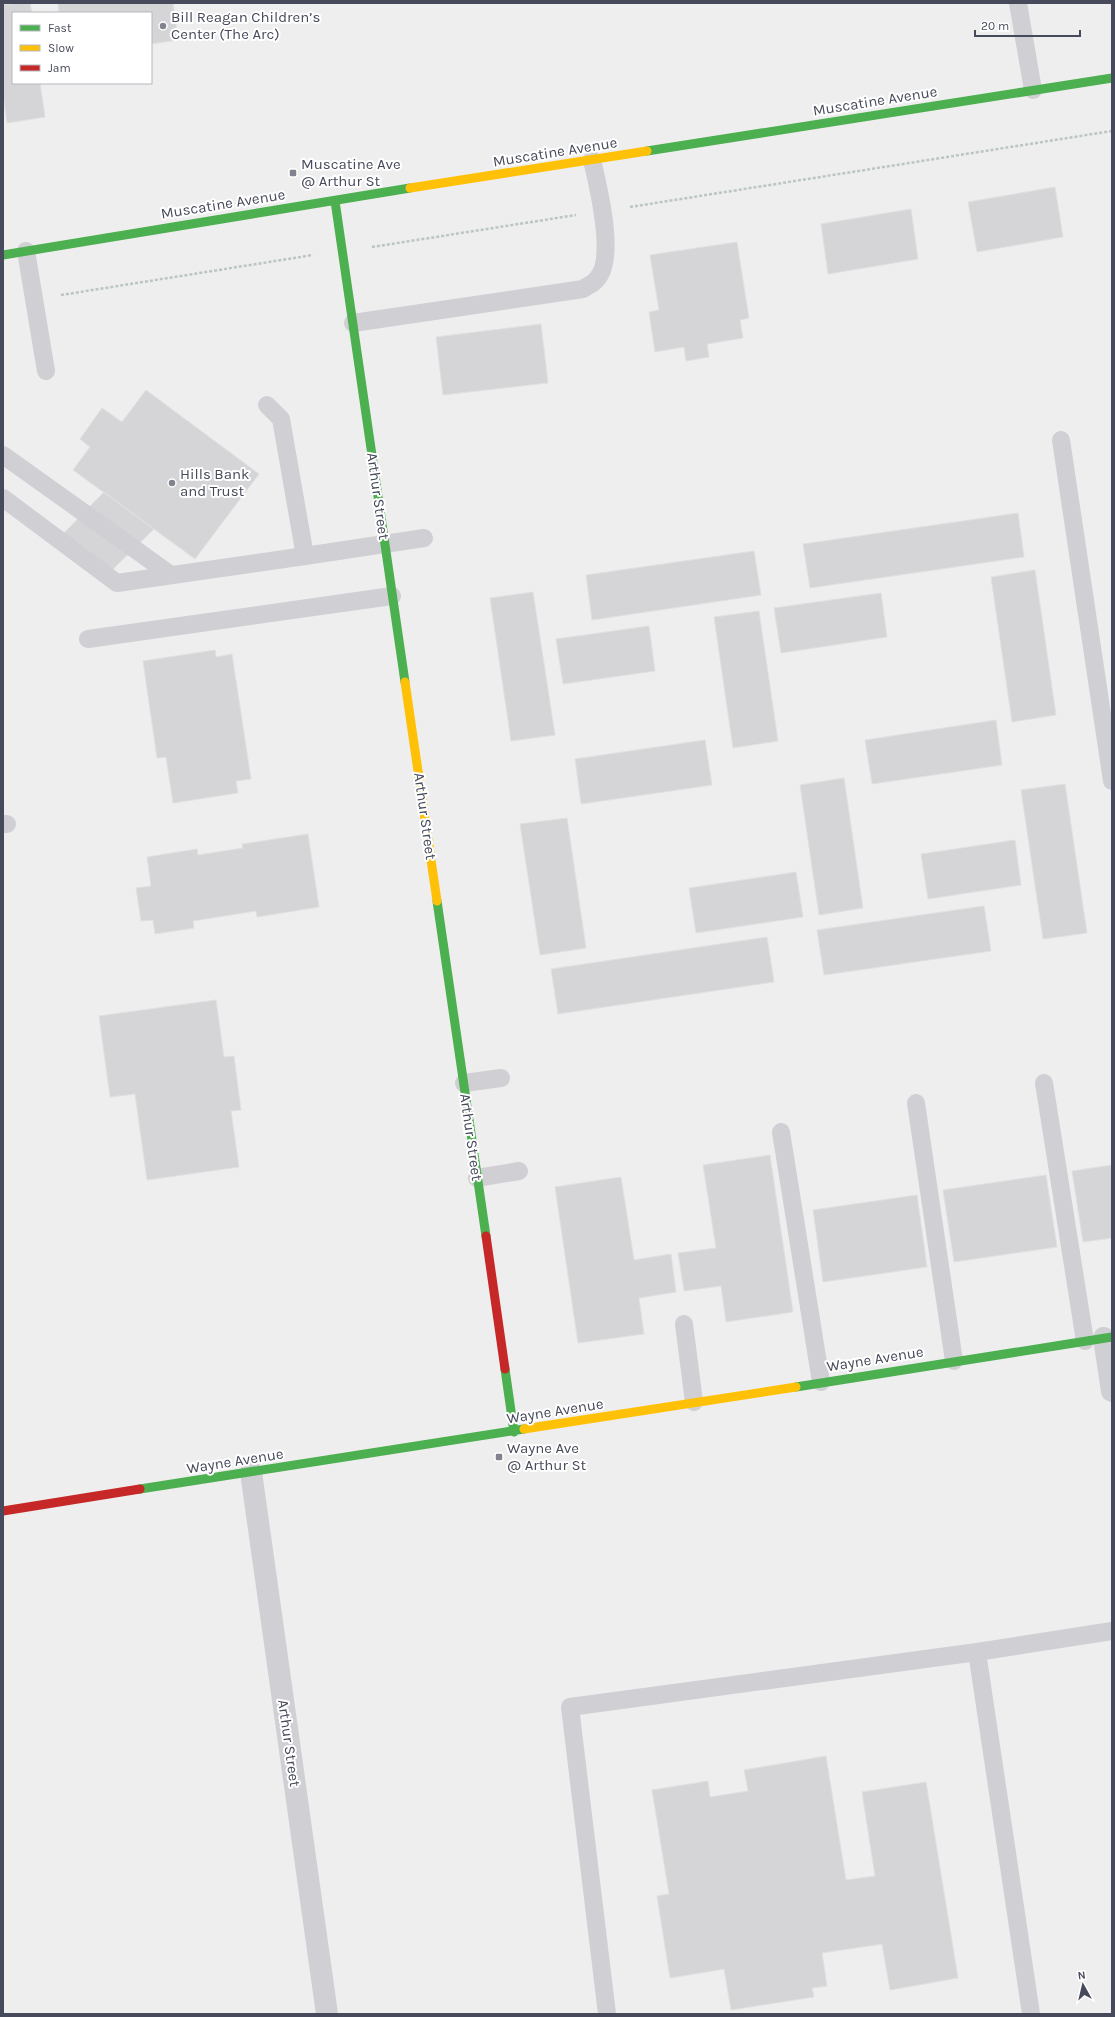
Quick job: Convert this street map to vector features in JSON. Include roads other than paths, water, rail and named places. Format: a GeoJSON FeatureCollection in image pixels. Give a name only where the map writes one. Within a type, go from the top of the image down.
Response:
{"type":"FeatureCollection","features":[{"type":"Feature","properties":{"kind":"street","name":"Muscatine Avenue"},"geometry":{"type":"LineString","coordinates":[[3,255],[1112,78]]}},
{"type":"Feature","properties":{"kind":"street","name":"Arthur Street"},"geometry":{"type":"LineString","coordinates":[[335,201],[514,1432]]}},
{"type":"Feature","properties":{"kind":"street","name":"Wayne Avenue"},"geometry":{"type":"LineString","coordinates":[[3,1511],[1100,1339]]}},
{"type":"Feature","properties":{"kind":"street"},"geometry":{"type":"LineString","coordinates":[[1100,1339],[1112,1391]]}},
{"type":"Feature","properties":{"kind":"street","name":"Arthur Street"},"geometry":{"type":"LineString","coordinates":[[251,1472],[327,2014]]}},
{"type":"Feature","properties":{"kind":"lane"},"geometry":{"type":"LineString","coordinates":[[1018,3],[1033,90]]}},
{"type":"Feature","properties":{"kind":"lane"},"geometry":{"type":"LineString","coordinates":[[353,323],[583,289],[597,280],[604,267],[606,251],[604,211],[592,160]]}},
{"type":"Feature","properties":{"kind":"lane"},"geometry":{"type":"LineString","coordinates":[[26,251],[46,371]]}},
{"type":"Feature","properties":{"kind":"lane"},"geometry":{"type":"LineString","coordinates":[[267,405],[281,419],[305,556]]}},
{"type":"Feature","properties":{"kind":"lane"},"geometry":{"type":"LineString","coordinates":[[1061,440],[1112,781]]}},
{"type":"Feature","properties":{"kind":"lane"},"geometry":{"type":"LineString","coordinates":[[3,455],[171,575]]}},
{"type":"Feature","properties":{"kind":"lane"},"geometry":{"type":"LineString","coordinates":[[3,498],[117,583],[424,538]]}},
{"type":"Feature","properties":{"kind":"lane"},"geometry":{"type":"LineString","coordinates":[[88,639],[392,596]]}},
{"type":"Feature","properties":{"kind":"lane"},"geometry":{"type":"LineString","coordinates":[[464,1083],[501,1078]]}},
{"type":"Feature","properties":{"kind":"lane"},"geometry":{"type":"LineString","coordinates":[[1044,1084],[1100,1339]]}},
{"type":"Feature","properties":{"kind":"lane"},"geometry":{"type":"LineString","coordinates":[[916,1103],[954,1361]]}},
{"type":"Feature","properties":{"kind":"lane"},"geometry":{"type":"LineString","coordinates":[[780,1132],[821,1382]]}},
{"type":"Feature","properties":{"kind":"lane"},"geometry":{"type":"LineString","coordinates":[[477,1178],[520,1171]]}},
{"type":"Feature","properties":{"kind":"lane"},"geometry":{"type":"LineString","coordinates":[[684,1324],[694,1402]]}},
{"type":"Feature","properties":{"kind":"lane"},"geometry":{"type":"LineString","coordinates":[[607,2014],[570,1707],[977,1652],[1112,1631]]}},
{"type":"Feature","properties":{"kind":"lane"},"geometry":{"type":"LineString","coordinates":[[977,1652],[1031,2014]]}},
{"type":"Feature","properties":{"kind":"place","name":"Bill Reagan Children’s Center (The Arc)"},"geometry":{"type":"Point","coordinates":[163,26]}},
{"type":"Feature","properties":{"kind":"place","name":"Muscatine Ave @ Arthur St"},"geometry":{"type":"Point","coordinates":[293,173]}},
{"type":"Feature","properties":{"kind":"place","name":"Hills Bank and Trust"},"geometry":{"type":"Point","coordinates":[172,483]}},
{"type":"Feature","properties":{"kind":"place","name":"Wayne Ave @ Arthur St"},"geometry":{"type":"Point","coordinates":[499,1457]}}]}
